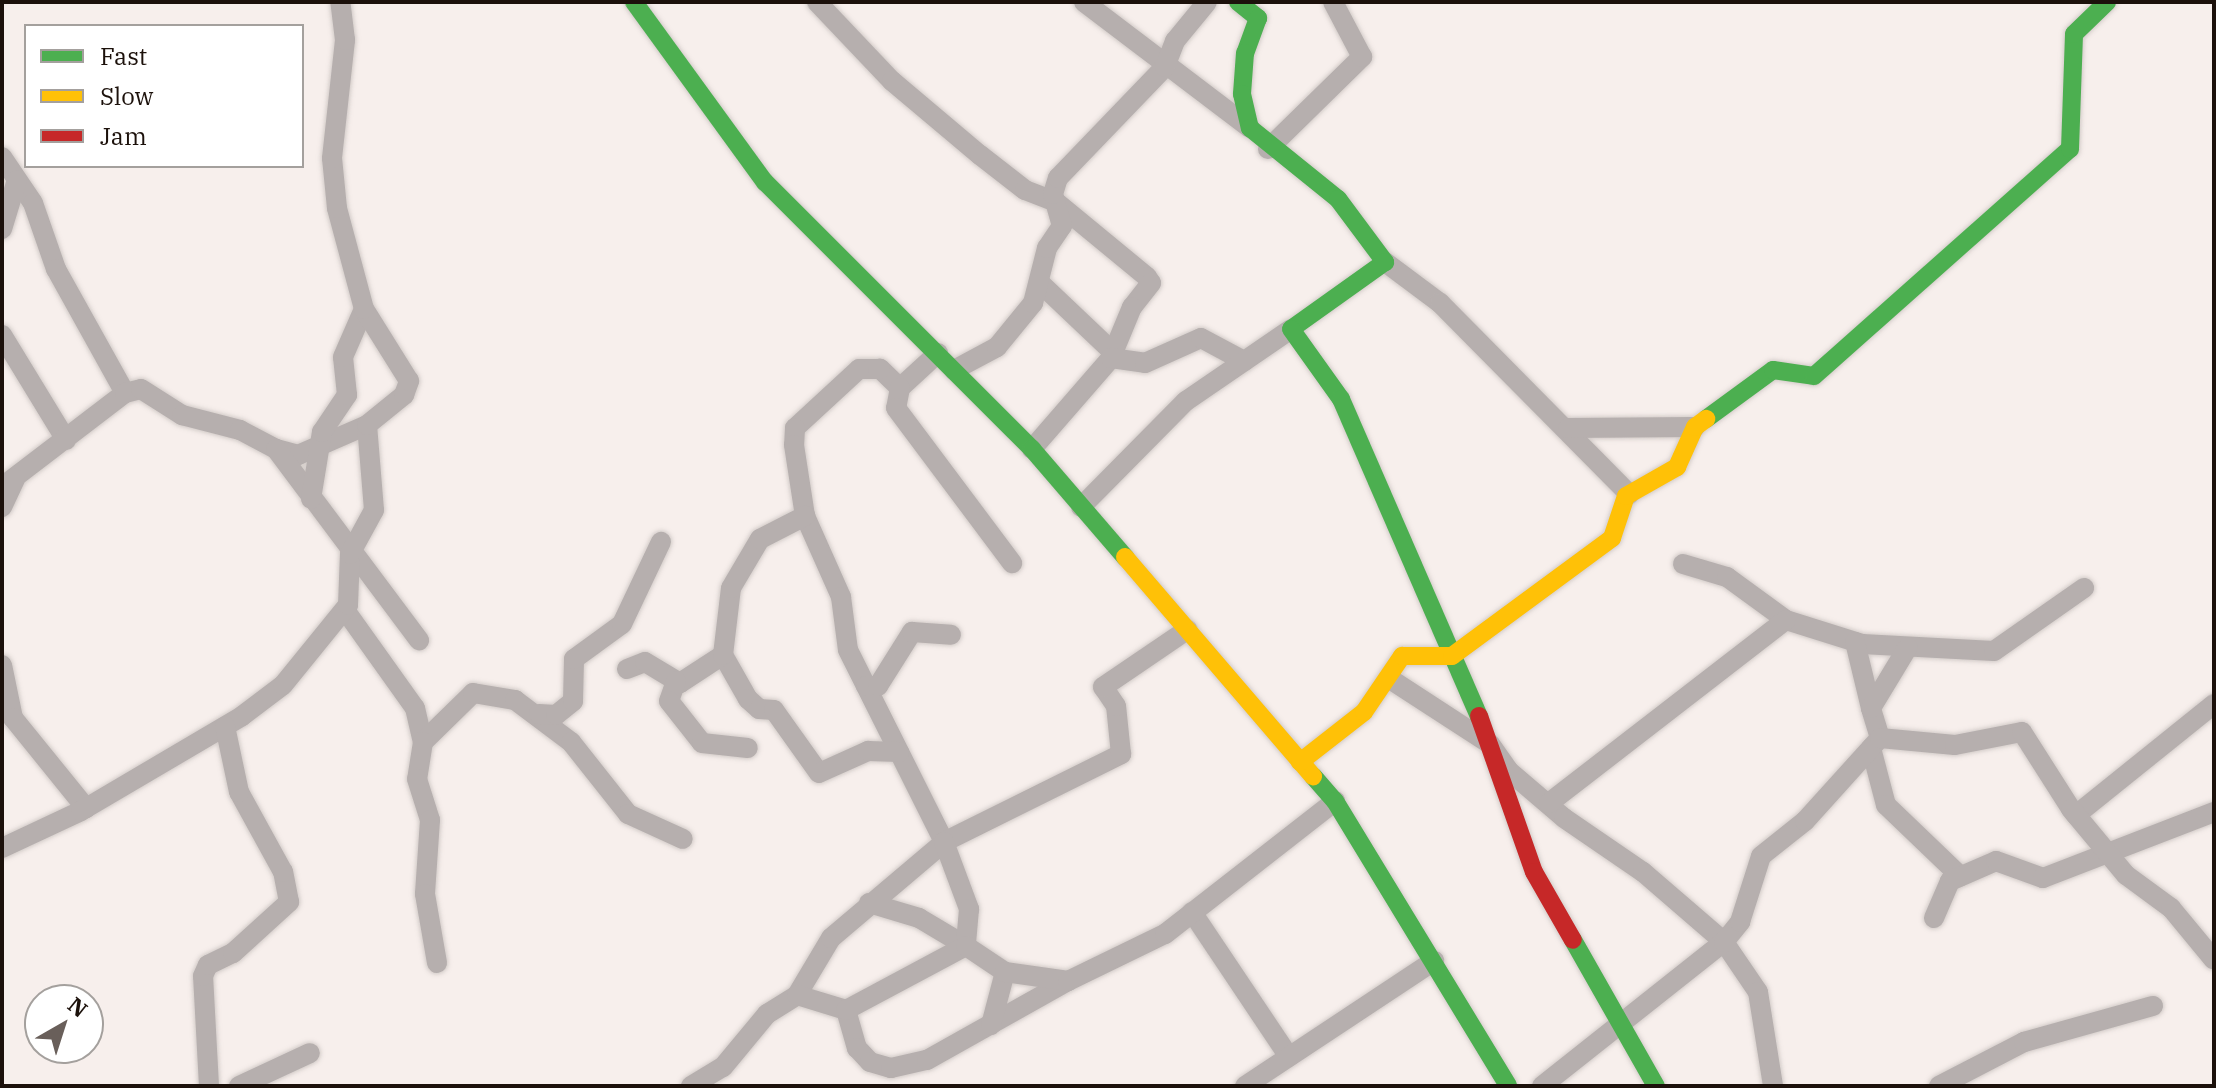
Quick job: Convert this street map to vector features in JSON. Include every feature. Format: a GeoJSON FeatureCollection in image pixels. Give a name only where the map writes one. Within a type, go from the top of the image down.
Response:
{"type":"FeatureCollection","features":[{"type":"Feature","properties":{"kind":"street"},"geometry":{"type":"LineString","coordinates":[[2,507],[9,479],[66,440],[125,393],[141,389],[182,415],[240,430],[276,449],[298,455],[367,425],[404,395],[409,381],[364,309],[337,208],[332,158],[345,40],[340,2]]}},
{"type":"Feature","properties":{"kind":"street"},"geometry":{"type":"LineString","coordinates":[[634,2],[755,171],[1032,449],[1335,801],[1508,1086]]}},
{"type":"Feature","properties":{"kind":"street"},"geometry":{"type":"LineString","coordinates":[[817,2],[892,81],[1025,190],[1056,202],[1151,283],[1117,354],[1093,376],[1032,449]]}},
{"type":"Feature","properties":{"kind":"street"},"geometry":{"type":"LineString","coordinates":[[1084,2],[1129,32],[1165,67],[1250,128],[1268,149],[1338,199],[1385,262],[1440,303],[1568,428],[1629,494]]}},
{"type":"Feature","properties":{"kind":"street"},"geometry":{"type":"LineString","coordinates":[[954,370],[997,347],[1014,329],[1039,282],[1047,248],[1062,226],[1056,202],[1058,178],[1165,67],[1175,41],[1207,2]]}},
{"type":"Feature","properties":{"kind":"street"},"geometry":{"type":"LineString","coordinates":[[1238,2],[1258,18],[1244,67],[1250,128]]}},
{"type":"Feature","properties":{"kind":"street"},"geometry":{"type":"LineString","coordinates":[[1268,149],[1362,57],[1333,2]]}},
{"type":"Feature","properties":{"kind":"street"},"geometry":{"type":"LineString","coordinates":[[1402,656],[1452,656],[1612,538],[1629,494],[1677,467],[1695,427],[1773,370],[1814,376],[2070,149],[2074,34],[2107,2]]}},
{"type":"Feature","properties":{"kind":"street"},"geometry":{"type":"LineString","coordinates":[[2,157],[33,203],[56,269],[125,393]]}},
{"type":"Feature","properties":{"kind":"street"},"geometry":{"type":"LineString","coordinates":[[2,229],[17,180]]}},
{"type":"Feature","properties":{"kind":"street"},"geometry":{"type":"LineString","coordinates":[[1081,507],[1186,401],[1385,262]]}},
{"type":"Feature","properties":{"kind":"street"},"geometry":{"type":"LineString","coordinates":[[1039,282],[1117,354],[1145,363],[1201,338],[1244,361]]}},
{"type":"Feature","properties":{"kind":"street"},"geometry":{"type":"LineString","coordinates":[[311,499],[319,445],[347,395],[343,357],[364,309]]}},
{"type":"Feature","properties":{"kind":"street"},"geometry":{"type":"LineString","coordinates":[[1291,329],[1341,399],[1490,744],[1534,872],[1625,1024],[1656,1086]]}},
{"type":"Feature","properties":{"kind":"street"},"geometry":{"type":"LineString","coordinates":[[2,335],[66,440]]}},
{"type":"Feature","properties":{"kind":"street"},"geometry":{"type":"LineString","coordinates":[[938,353],[900,388],[896,408],[1012,563]]}},
{"type":"Feature","properties":{"kind":"street"},"geometry":{"type":"LineString","coordinates":[[900,388],[880,369],[859,369],[795,428],[805,516],[841,597],[848,650],[944,842],[969,909],[966,946]]}},
{"type":"Feature","properties":{"kind":"street"},"geometry":{"type":"LineString","coordinates":[[2,848],[86,808],[225,726],[283,685],[345,610],[351,583],[350,554],[374,510],[367,425]]}},
{"type":"Feature","properties":{"kind":"street"},"geometry":{"type":"LineString","coordinates":[[1568,428],[1695,427]]}},
{"type":"Feature","properties":{"kind":"street"},"geometry":{"type":"LineString","coordinates":[[276,449],[350,554],[419,640]]}},
{"type":"Feature","properties":{"kind":"street"},"geometry":{"type":"LineString","coordinates":[[805,516],[760,539],[731,588],[723,655],[748,699],[759,709],[774,710],[819,773],[868,751],[899,752]]}},
{"type":"Feature","properties":{"kind":"street"},"geometry":{"type":"LineString","coordinates":[[539,714],[556,715],[573,701],[574,659],[622,624],[661,542]]}},
{"type":"Feature","properties":{"kind":"street"},"geometry":{"type":"LineString","coordinates":[[1683,564],[1727,577],[1786,620],[1855,642],[1908,647],[1994,651],[2084,588]]}},
{"type":"Feature","properties":{"kind":"street"},"geometry":{"type":"LineString","coordinates":[[351,583],[368,635]]}},
{"type":"Feature","properties":{"kind":"street"},"geometry":{"type":"LineString","coordinates":[[345,610],[368,635],[415,708],[423,742],[417,779],[430,820],[425,894],[437,963]]}},
{"type":"Feature","properties":{"kind":"street"},"geometry":{"type":"LineString","coordinates":[[1549,803],[1786,620]]}},
{"type":"Feature","properties":{"kind":"street"},"geometry":{"type":"LineString","coordinates":[[691,1086],[723,1067],[767,1014],[797,995],[831,938],[944,842],[1121,754],[1116,706],[1103,687],[1187,630]]}},
{"type":"Feature","properties":{"kind":"street"},"geometry":{"type":"LineString","coordinates":[[1300,762],[1364,712],[1390,679],[1402,656],[1442,631]]}},
{"type":"Feature","properties":{"kind":"street"},"geometry":{"type":"LineString","coordinates":[[866,686],[878,686],[912,632],[951,635]]}},
{"type":"Feature","properties":{"kind":"street"},"geometry":{"type":"LineString","coordinates":[[1855,642],[1871,708],[1886,805],[1960,876]]}},
{"type":"Feature","properties":{"kind":"street"},"geometry":{"type":"LineString","coordinates":[[1871,708],[1908,647]]}},
{"type":"Feature","properties":{"kind":"street"},"geometry":{"type":"LineString","coordinates":[[723,655],[676,681],[669,701],[702,743],[748,748]]}},
{"type":"Feature","properties":{"kind":"street"},"geometry":{"type":"LineString","coordinates":[[627,669],[645,662],[676,681]]}},
{"type":"Feature","properties":{"kind":"street"},"geometry":{"type":"LineString","coordinates":[[2,665],[9,674],[5,688],[13,718],[86,808]]}},
{"type":"Feature","properties":{"kind":"street"},"geometry":{"type":"LineString","coordinates":[[1390,679],[1490,744],[1509,771],[1605,851],[1643,872],[1724,942],[1758,992],[1773,1086]]}},
{"type":"Feature","properties":{"kind":"street"},"geometry":{"type":"LineString","coordinates":[[423,742],[473,693],[515,700],[539,714],[571,742],[628,814],[683,839]]}},
{"type":"Feature","properties":{"kind":"street"},"geometry":{"type":"LineString","coordinates":[[2076,815],[2214,704]]}},
{"type":"Feature","properties":{"kind":"street"},"geometry":{"type":"LineString","coordinates":[[225,726],[239,792],[283,872],[289,902],[233,953],[208,965],[203,976],[209,1080],[226,1086]]}},
{"type":"Feature","properties":{"kind":"street"},"geometry":{"type":"LineString","coordinates":[[1542,1086],[1625,1024],[1724,942],[1740,922],[1761,856],[1805,821],[1875,743],[1955,745],[2022,732],[2076,815],[2126,875],[2171,908],[2212,954]]}},
{"type":"Feature","properties":{"kind":"street"},"geometry":{"type":"LineString","coordinates":[[846,1010],[857,1048],[870,1062],[891,1068],[927,1060],[1068,981],[1165,934],[1335,801]]}},
{"type":"Feature","properties":{"kind":"street"},"geometry":{"type":"LineString","coordinates":[[1934,918],[1950,881],[1996,861],[2043,878],[2106,850],[2214,812]]}},
{"type":"Feature","properties":{"kind":"street"},"geometry":{"type":"LineString","coordinates":[[869,903],[919,918],[1005,972],[1068,981]]}},
{"type":"Feature","properties":{"kind":"street"},"geometry":{"type":"LineString","coordinates":[[1192,912],[1289,1057]]}},
{"type":"Feature","properties":{"kind":"street"},"geometry":{"type":"LineString","coordinates":[[797,995],[846,1010],[966,946]]}},
{"type":"Feature","properties":{"kind":"street"},"geometry":{"type":"LineString","coordinates":[[1245,1086],[1434,961]]}},
{"type":"Feature","properties":{"kind":"street"},"geometry":{"type":"LineString","coordinates":[[991,1025],[1005,972]]}},
{"type":"Feature","properties":{"kind":"street"},"geometry":{"type":"LineString","coordinates":[[1939,1086],[2024,1042],[2153,1006]]}},
{"type":"Feature","properties":{"kind":"street"},"geometry":{"type":"LineString","coordinates":[[239,1086],[310,1053]]}},
{"type":"Feature","properties":{"kind":"traffic: fast"},"geometry":{"type":"LineString","coordinates":[[634,2],[765,182],[1032,449],[1125,557]]}},
{"type":"Feature","properties":{"kind":"traffic: fast"},"geometry":{"type":"LineString","coordinates":[[1238,2],[1258,18],[1245,53],[1242,94],[1250,128],[1338,199],[1385,262],[1291,329],[1341,399],[1479,716]]}},
{"type":"Feature","properties":{"kind":"traffic: fast"},"geometry":{"type":"LineString","coordinates":[[1706,419],[1773,370],[1814,376],[2070,149],[2074,34],[2107,2]]}},
{"type":"Feature","properties":{"kind":"traffic: fast"},"geometry":{"type":"LineString","coordinates":[[1313,776],[1335,801],[1508,1086]]}},
{"type":"Feature","properties":{"kind":"traffic: fast"},"geometry":{"type":"LineString","coordinates":[[1573,940],[1656,1086]]}},
{"type":"Feature","properties":{"kind":"traffic: slow"},"geometry":{"type":"LineString","coordinates":[[1300,762],[1364,712],[1402,656],[1452,656],[1612,538],[1626,496],[1677,467],[1695,427],[1706,419]]}},
{"type":"Feature","properties":{"kind":"traffic: slow"},"geometry":{"type":"LineString","coordinates":[[1125,557],[1313,776]]}},
{"type":"Feature","properties":{"kind":"traffic: jam"},"geometry":{"type":"LineString","coordinates":[[1479,716],[1534,872],[1573,940]]}}]}
